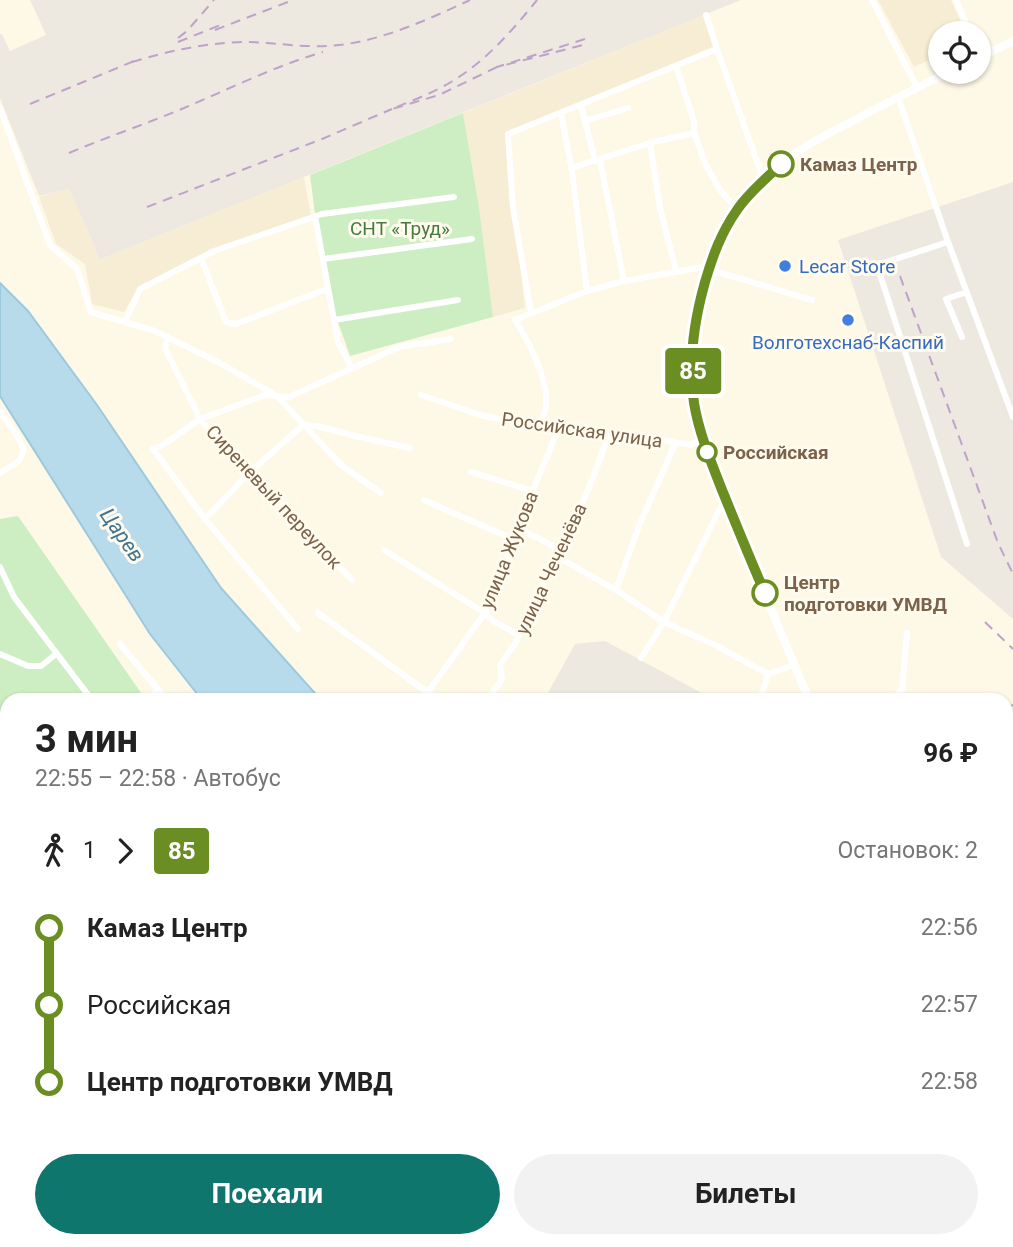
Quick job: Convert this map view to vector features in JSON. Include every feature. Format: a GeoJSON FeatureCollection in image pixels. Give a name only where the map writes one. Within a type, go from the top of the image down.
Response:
{"type":"FeatureCollection","features":[{"type":"Feature","properties":{"kind":"street"},"geometry":{"type":"LineString","coordinates":[[872,0],[917,87]]}},
{"type":"Feature","properties":{"kind":"street"},"geometry":{"type":"LineString","coordinates":[[956,0],[965,21]]}},
{"type":"Feature","properties":{"kind":"street"},"geometry":{"type":"LineString","coordinates":[[706,15],[764,181]]}},
{"type":"Feature","properties":{"kind":"street"},"geometry":{"type":"LineString","coordinates":[[991,50],[1013,41]]}},
{"type":"Feature","properties":{"kind":"street"},"geometry":{"type":"LineString","coordinates":[[531,313],[513,208],[509,134],[717,49]]}},
{"type":"Feature","properties":{"kind":"street"},"geometry":{"type":"LineString","coordinates":[[676,66],[694,121],[694,134],[706,165],[720,190],[737,209]]}},
{"type":"Feature","properties":{"kind":"street"},"geometry":{"type":"LineString","coordinates":[[806,693],[702,439],[694,403],[692,356],[695,322],[717,243],[737,209],[752,192],[781,164],[813,142],[928,82]]}},
{"type":"Feature","properties":{"kind":"street"},"geometry":{"type":"LineString","coordinates":[[898,97],[1013,417]]}},
{"type":"Feature","properties":{"kind":"street"},"geometry":{"type":"LineString","coordinates":[[581,105],[598,160],[624,281]]}},
{"type":"Feature","properties":{"kind":"street"},"geometry":{"type":"LineString","coordinates":[[0,108],[50,245],[77,269],[91,312],[155,331],[218,362],[276,396],[341,465],[381,493]]}},
{"type":"Feature","properties":{"kind":"street"},"geometry":{"type":"LineString","coordinates":[[585,121],[628,108]]}},
{"type":"Feature","properties":{"kind":"street"},"geometry":{"type":"LineString","coordinates":[[561,113],[587,290]]}},
{"type":"Feature","properties":{"kind":"street"},"geometry":{"type":"LineString","coordinates":[[571,168],[650,143],[694,134]]}},
{"type":"Feature","properties":{"kind":"street"},"geometry":{"type":"LineString","coordinates":[[650,143],[660,208],[676,271]]}},
{"type":"Feature","properties":{"kind":"street"},"geometry":{"type":"LineString","coordinates":[[125,322],[140,289],[214,251],[315,216],[454,197]]}},
{"type":"Feature","properties":{"kind":"street"},"geometry":{"type":"LineString","coordinates":[[315,216],[338,342],[352,368]]}},
{"type":"Feature","properties":{"kind":"street"},"geometry":{"type":"LineString","coordinates":[[323,259],[472,239]]}},
{"type":"Feature","properties":{"kind":"street"},"geometry":{"type":"LineString","coordinates":[[948,242],[877,265],[967,544]]}},
{"type":"Feature","properties":{"kind":"street"},"geometry":{"type":"LineString","coordinates":[[201,258],[226,321],[236,324],[327,289]]}},
{"type":"Feature","properties":{"kind":"street"},"geometry":{"type":"LineString","coordinates":[[541,428],[547,397],[525,335],[515,320],[587,290],[676,271],[708,268],[812,300]]}},
{"type":"Feature","properties":{"kind":"street"},"geometry":{"type":"LineString","coordinates":[[962,337],[946,299],[967,292]]}},
{"type":"Feature","properties":{"kind":"street"},"geometry":{"type":"LineString","coordinates":[[334,320],[458,300]]}},
{"type":"Feature","properties":{"kind":"street","name":"Сиреневый переулок"},"geometry":{"type":"LineString","coordinates":[[168,337],[166,348],[201,419],[352,580]]}},
{"type":"Feature","properties":{"kind":"street"},"geometry":{"type":"LineString","coordinates":[[298,629],[205,519],[153,449],[201,419],[265,395],[289,397],[399,347],[450,339]]}},
{"type":"Feature","properties":{"kind":"street","name":"Российская улица"},"geometry":{"type":"LineString","coordinates":[[421,395],[480,415],[541,428],[610,432],[691,445],[702,439]]}},
{"type":"Feature","properties":{"kind":"street"},"geometry":{"type":"LineString","coordinates":[[0,411],[24,450],[19,461],[0,473]]}},
{"type":"Feature","properties":{"kind":"street"},"geometry":{"type":"LineString","coordinates":[[205,519],[303,425],[410,448]]}},
{"type":"Feature","properties":{"kind":"street","name":"улица Жукова"},"geometry":{"type":"LineString","coordinates":[[427,692],[485,613],[503,575],[513,539],[559,427]]}},
{"type":"Feature","properties":{"kind":"street","name":"улица Чеченёва"},"geometry":{"type":"LineString","coordinates":[[492,693],[502,680],[500,665],[519,635],[589,488],[610,432]]}},
{"type":"Feature","properties":{"kind":"street"},"geometry":{"type":"LineString","coordinates":[[616,590],[639,526],[675,443]]}},
{"type":"Feature","properties":{"kind":"street"},"geometry":{"type":"LineString","coordinates":[[471,472],[533,491]]}},
{"type":"Feature","properties":{"kind":"street"},"geometry":{"type":"LineString","coordinates":[[641,658],[664,622],[725,498]]}},
{"type":"Feature","properties":{"kind":"street"},"geometry":{"type":"LineString","coordinates":[[424,500],[513,539]]}},
{"type":"Feature","properties":{"kind":"street"},"geometry":{"type":"LineString","coordinates":[[518,528],[664,622],[717,646],[768,674],[794,665]]}},
{"type":"Feature","properties":{"kind":"street"},"geometry":{"type":"LineString","coordinates":[[384,550],[519,635]]}},
{"type":"Feature","properties":{"kind":"street"},"geometry":{"type":"LineString","coordinates":[[0,567],[14,597],[87,693]]}},
{"type":"Feature","properties":{"kind":"street"},"geometry":{"type":"LineString","coordinates":[[0,590],[9,588]]}},
{"type":"Feature","properties":{"kind":"street"},"geometry":{"type":"LineString","coordinates":[[318,613],[427,692]]}},
{"type":"Feature","properties":{"kind":"street"},"geometry":{"type":"LineString","coordinates":[[898,693],[902,689],[907,633]]}},
{"type":"Feature","properties":{"kind":"street"},"geometry":{"type":"LineString","coordinates":[[120,644],[161,693]]}},
{"type":"Feature","properties":{"kind":"street"},"geometry":{"type":"LineString","coordinates":[[0,654],[28,666],[41,666],[56,654]]}},
{"type":"Feature","properties":{"kind":"street"},"geometry":{"type":"LineString","coordinates":[[762,693],[768,674]]}},
{"type":"Feature","properties":{"kind":"street"},"geometry":{"type":"LineString","coordinates":[[154,693],[158,689]]}},
{"type":"Feature","properties":{"kind":"shaded area"},"geometry":{"type":"Polygon","coordinates":[[[30,0],[741,0],[99,260],[69,189],[39,196],[0,98],[0,34],[10,51],[46,35],[30,0]]]}},
{"type":"Feature","properties":{"kind":"shaded area"},"geometry":{"type":"Polygon","coordinates":[[[878,0],[951,0],[961,21],[928,21],[928,61],[914,67],[878,0]]]}},
{"type":"Feature","properties":{"kind":"shaded area"},"geometry":{"type":"Polygon","coordinates":[[[703,15],[713,47],[505,133],[525,308],[493,317],[479,207],[463,113],[703,15]]]}},
{"type":"Feature","properties":{"kind":"shaded area"},"geometry":{"type":"Polygon","coordinates":[[[304,177],[311,216],[220,246],[137,290],[124,312],[92,304],[85,264],[56,244],[39,197],[69,188],[99,260],[304,177]]]}},
{"type":"Feature","properties":{"kind":"shaded area"},"geometry":{"type":"Polygon","coordinates":[[[1013,182],[1013,619],[941,557],[838,240],[1013,182]]]}},
{"type":"Feature","properties":{"kind":"shaded area"},"geometry":{"type":"Polygon","coordinates":[[[605,641],[700,692],[548,693],[575,644],[605,641]]]}},
{"type":"Feature","properties":{"kind":"green space","name":"СНТ «Труд»"},"geometry":{"type":"Polygon","coordinates":[[[463,113],[479,207],[493,317],[350,356],[335,318],[310,175],[463,113]]]}},
{"type":"Feature","properties":{"kind":"green space"},"geometry":{"type":"Polygon","coordinates":[[[18,516],[141,693],[0,693],[0,519],[18,516]]]}},
{"type":"Feature","properties":{"kind":"water","name":"Царев"},"geometry":{"type":"Polygon","coordinates":[[[0,283],[28,311],[97,405],[221,588],[315,693],[196,693],[150,634],[0,396],[0,283]]]}},
{"type":"Feature","properties":{"kind":"railway"},"geometry":{"type":"LineString","coordinates":[[178,38],[214,0]]}},
{"type":"Feature","properties":{"kind":"railway"},"geometry":{"type":"LineString","coordinates":[[215,30],[293,0]]}},
{"type":"Feature","properties":{"kind":"railway"},"geometry":{"type":"LineString","coordinates":[[132,62],[214,44],[255,42],[315,46],[373,39],[406,28],[470,0]]}},
{"type":"Feature","properties":{"kind":"railway"},"geometry":{"type":"LineString","coordinates":[[497,67],[439,95],[392,109],[437,90],[475,65],[518,23],[537,0]]}},
{"type":"Feature","properties":{"kind":"railway"},"geometry":{"type":"LineString","coordinates":[[178,42],[223,24]]}},
{"type":"Feature","properties":{"kind":"railway"},"geometry":{"type":"LineString","coordinates":[[585,39],[497,67],[587,44]]}},
{"type":"Feature","properties":{"kind":"railway"},"geometry":{"type":"LineString","coordinates":[[69,153],[323,52]]}},
{"type":"Feature","properties":{"kind":"railway"},"geometry":{"type":"LineString","coordinates":[[30,104],[139,59]]}},
{"type":"Feature","properties":{"kind":"railway"},"geometry":{"type":"LineString","coordinates":[[147,207],[392,109]]}},
{"type":"Feature","properties":{"kind":"railway"},"geometry":{"type":"LineString","coordinates":[[900,276],[998,543],[1013,574]]}},
{"type":"Feature","properties":{"kind":"railway"},"geometry":{"type":"LineString","coordinates":[[985,622],[1013,649]]}},
{"type":"Feature","properties":{"kind":"bus line","name":"85"},"geometry":{"type":"LineString","coordinates":[[765,593],[702,439],[694,403],[692,356],[695,322],[717,243],[737,209],[781,164]]}},
{"type":"Feature","properties":{"kind":"place","name":"Камаз Центр"},"geometry":{"type":"Point","coordinates":[781,164]}},
{"type":"Feature","properties":{"kind":"place","name":"Lecar Store"},"geometry":{"type":"Point","coordinates":[785,266]}},
{"type":"Feature","properties":{"kind":"place","name":"Волготехснаб-Каспий"},"geometry":{"type":"Point","coordinates":[848,320]}},
{"type":"Feature","properties":{"kind":"place","name":"Российская"},"geometry":{"type":"Point","coordinates":[707,452]}},
{"type":"Feature","properties":{"kind":"place","name":"Центр подготовки УМВД"},"geometry":{"type":"Point","coordinates":[765,593]}}]}
